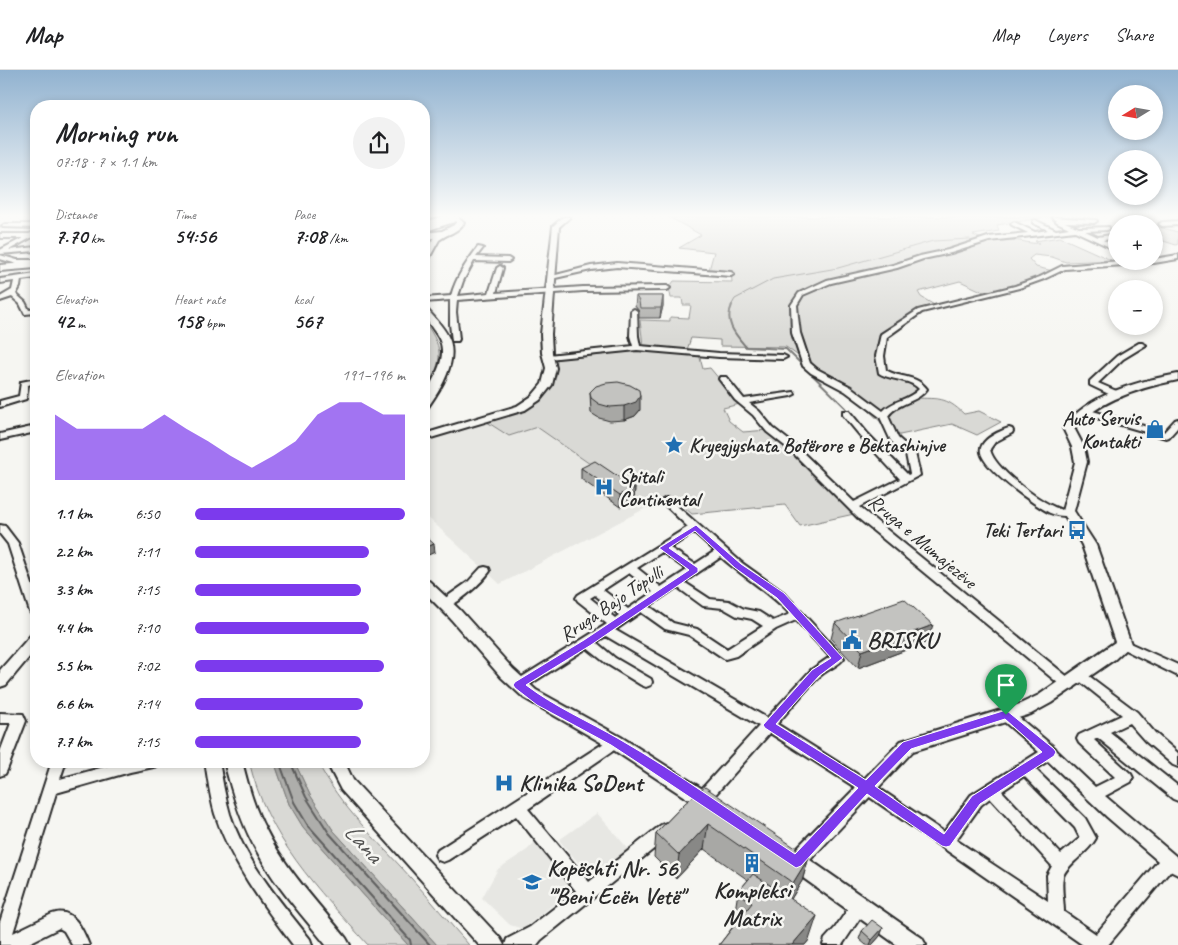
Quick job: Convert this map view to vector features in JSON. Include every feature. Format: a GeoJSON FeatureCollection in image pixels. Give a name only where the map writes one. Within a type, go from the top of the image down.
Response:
{"type":"FeatureCollection","features":[{"type":"Feature","properties":{"kind":"highway"},"geometry":{"type":"LineString","coordinates":[[0,269],[30,265]]}},
{"type":"Feature","properties":{"kind":"main road"},"geometry":{"type":"LineString","coordinates":[[430,436],[526,405],[541,393],[547,385],[551,368],[546,334],[553,258]]}},
{"type":"Feature","properties":{"kind":"main road"},"geometry":{"type":"LineString","coordinates":[[430,319],[445,340],[447,349],[438,383],[430,396]]}},
{"type":"Feature","properties":{"kind":"main road"},"geometry":{"type":"LineString","coordinates":[[796,862],[907,746],[1006,715],[1046,699],[1069,685],[1123,644],[1089,545],[1068,510],[1080,462],[1080,453],[1068,428],[1086,412],[1118,395],[1152,381],[1178,377]]}},
{"type":"Feature","properties":{"kind":"main road"},"geometry":{"type":"LineString","coordinates":[[430,590],[519,685],[541,702],[615,742],[690,809],[723,813]]}},
{"type":"Feature","properties":{"kind":"main road"},"geometry":{"type":"LineString","coordinates":[[0,681],[30,646]]}},
{"type":"Feature","properties":{"kind":"main road"},"geometry":{"type":"LineString","coordinates":[[235,768],[240,789],[253,824],[272,860],[339,945]]}},
{"type":"Feature","properties":{"kind":"main road"},"geometry":{"type":"LineString","coordinates":[[338,768],[347,785],[494,945]]}},
{"type":"Feature","properties":{"kind":"main road"},"geometry":{"type":"LineString","coordinates":[[778,850],[915,945]]}},
{"type":"Feature","properties":{"kind":"street"},"geometry":{"type":"LineString","coordinates":[[3,258],[30,263]]}},
{"type":"Feature","properties":{"kind":"street"},"geometry":{"type":"LineString","coordinates":[[920,258],[894,267],[829,281],[801,294],[794,305],[796,333],[806,364],[814,371],[848,389],[884,416],[890,408],[919,394],[923,388],[919,383],[888,375],[881,369],[881,345],[884,336],[913,315],[936,306],[1025,284],[1064,267],[1108,264]]}},
{"type":"Feature","properties":{"kind":"street"},"geometry":{"type":"LineString","coordinates":[[455,339],[452,316],[453,299],[459,279],[471,259],[508,260]]}},
{"type":"Feature","properties":{"kind":"street"},"geometry":{"type":"LineString","coordinates":[[551,277],[591,268],[617,265],[731,274]]}},
{"type":"Feature","properties":{"kind":"street"},"geometry":{"type":"LineString","coordinates":[[492,296],[500,268]]}},
{"type":"Feature","properties":{"kind":"street"},"geometry":{"type":"LineString","coordinates":[[0,281],[30,277]]}},
{"type":"Feature","properties":{"kind":"street"},"geometry":{"type":"LineString","coordinates":[[14,295],[18,278]]}},
{"type":"Feature","properties":{"kind":"street"},"geometry":{"type":"LineString","coordinates":[[430,300],[583,289],[667,288]]}},
{"type":"Feature","properties":{"kind":"street"},"geometry":{"type":"LineString","coordinates":[[0,299],[14,295]]}},
{"type":"Feature","properties":{"kind":"street"},"geometry":{"type":"LineString","coordinates":[[14,295],[23,303],[27,313],[30,312]]}},
{"type":"Feature","properties":{"kind":"street"},"geometry":{"type":"LineString","coordinates":[[634,311],[634,336],[637,348]]}},
{"type":"Feature","properties":{"kind":"street"},"geometry":{"type":"LineString","coordinates":[[1118,395],[1093,383],[1117,358],[1142,345]]}},
{"type":"Feature","properties":{"kind":"street"},"geometry":{"type":"LineString","coordinates":[[548,357],[637,348],[720,355],[783,357]]}},
{"type":"Feature","properties":{"kind":"street"},"geometry":{"type":"LineString","coordinates":[[723,379],[742,402],[756,413],[775,435],[793,448],[852,507]]}},
{"type":"Feature","properties":{"kind":"street"},"geometry":{"type":"LineString","coordinates":[[0,404],[23,396],[24,384],[30,382]]}},
{"type":"Feature","properties":{"kind":"street"},"geometry":{"type":"LineString","coordinates":[[742,402],[791,394]]}},
{"type":"Feature","properties":{"kind":"street"},"geometry":{"type":"LineString","coordinates":[[1086,412],[1166,435],[1178,422]]}},
{"type":"Feature","properties":{"kind":"street"},"geometry":{"type":"LineString","coordinates":[[846,413],[906,479]]}},
{"type":"Feature","properties":{"kind":"street","name":"Rruga e Mumajezëve"},"geometry":{"type":"LineString","coordinates":[[884,416],[894,439],[910,453],[915,475],[852,507],[1069,685]]}},
{"type":"Feature","properties":{"kind":"street"},"geometry":{"type":"LineString","coordinates":[[0,437],[30,430]]}},
{"type":"Feature","properties":{"kind":"street"},"geometry":{"type":"LineString","coordinates":[[1009,431],[986,446],[984,451],[985,457],[998,470],[1048,508],[1069,513]]}},
{"type":"Feature","properties":{"kind":"street"},"geometry":{"type":"LineString","coordinates":[[513,945],[531,939],[690,809],[816,673],[838,658],[780,596],[738,566],[666,501]]}},
{"type":"Feature","properties":{"kind":"street"},"geometry":{"type":"LineString","coordinates":[[696,527],[582,598],[610,627],[866,787],[1098,945],[1173,864],[1050,752],[1006,715]]}},
{"type":"Feature","properties":{"kind":"street"},"geometry":{"type":"LineString","coordinates":[[1,528],[13,543],[30,594]]}},
{"type":"Feature","properties":{"kind":"street"},"geometry":{"type":"LineString","coordinates":[[663,548],[695,570]]}},
{"type":"Feature","properties":{"kind":"street","name":"Rruga Bajo Topulli"},"geometry":{"type":"LineString","coordinates":[[519,685],[588,642],[722,551]]}},
{"type":"Feature","properties":{"kind":"street"},"geometry":{"type":"LineString","coordinates":[[629,568],[661,592]]}},
{"type":"Feature","properties":{"kind":"street"},"geometry":{"type":"LineString","coordinates":[[444,604],[466,590],[485,570]]}},
{"type":"Feature","properties":{"kind":"street"},"geometry":{"type":"LineString","coordinates":[[677,582],[707,603],[725,604],[741,613],[755,615],[772,626]]}},
{"type":"Feature","properties":{"kind":"street"},"geometry":{"type":"LineString","coordinates":[[595,590],[628,615]]}},
{"type":"Feature","properties":{"kind":"street"},"geometry":{"type":"LineString","coordinates":[[641,606],[669,626],[693,632],[725,654],[732,653],[772,626],[797,615]]}},
{"type":"Feature","properties":{"kind":"street"},"geometry":{"type":"LineString","coordinates":[[588,642],[611,661],[646,682]]}},
{"type":"Feature","properties":{"kind":"street"},"geometry":{"type":"LineString","coordinates":[[1123,644],[1178,670]]}},
{"type":"Feature","properties":{"kind":"street"},"geometry":{"type":"LineString","coordinates":[[1081,676],[1132,716],[1150,737],[1178,761]]}},
{"type":"Feature","properties":{"kind":"street"},"geometry":{"type":"LineString","coordinates":[[1094,794],[1126,778],[1084,738],[1132,716]]}},
{"type":"Feature","properties":{"kind":"street"},"geometry":{"type":"LineString","coordinates":[[0,718],[14,717],[20,721],[0,770]]}},
{"type":"Feature","properties":{"kind":"street"},"geometry":{"type":"LineString","coordinates":[[1099,730],[1178,795]]}},
{"type":"Feature","properties":{"kind":"street"},"geometry":{"type":"LineString","coordinates":[[443,855],[601,753],[615,742]]}},
{"type":"Feature","properties":{"kind":"street"},"geometry":{"type":"LineString","coordinates":[[946,842],[976,800],[1050,752]]}},
{"type":"Feature","properties":{"kind":"street"},"geometry":{"type":"LineString","coordinates":[[1,945],[57,768]]}},
{"type":"Feature","properties":{"kind":"street"},"geometry":{"type":"LineString","coordinates":[[51,788],[118,768]]}},
{"type":"Feature","properties":{"kind":"street"},"geometry":{"type":"LineString","coordinates":[[213,768],[220,807],[229,836],[244,864],[264,894],[304,945]]}},
{"type":"Feature","properties":{"kind":"street"},"geometry":{"type":"LineString","coordinates":[[1026,769],[1080,823],[1088,838],[1061,866],[1055,875],[1056,916]]}},
{"type":"Feature","properties":{"kind":"street"},"geometry":{"type":"LineString","coordinates":[[991,789],[1061,866]]}},
{"type":"Feature","properties":{"kind":"street"},"geometry":{"type":"LineString","coordinates":[[518,807],[587,892]]}},
{"type":"Feature","properties":{"kind":"street"},"geometry":{"type":"LineString","coordinates":[[831,945],[860,906]]}},
{"type":"Feature","properties":{"kind":"street"},"geometry":{"type":"LineString","coordinates":[[6,945],[58,920],[68,922],[81,945]]}},
{"type":"Feature","properties":{"kind":"shaded area"},"geometry":{"type":"Polygon","coordinates":[[[712,258],[1030,258],[1029,259],[1036,267],[1053,271],[1025,284],[988,294],[960,281],[918,292],[921,297],[936,306],[920,311],[888,332],[881,369],[922,385],[915,398],[946,401],[964,414],[979,411],[1001,422],[977,435],[952,424],[895,436],[856,398],[786,347],[720,346],[720,340],[691,338],[687,350],[643,346],[640,320],[670,321],[670,317],[689,318],[691,305],[683,305],[682,298],[671,298],[669,288],[674,281],[732,282],[731,272],[709,270],[712,258]]]}},
{"type":"Feature","properties":{"kind":"shaded area"},"geometry":{"type":"Polygon","coordinates":[[[1054,258],[1106,258],[1108,260],[1066,262],[1054,258]]]}},
{"type":"Feature","properties":{"kind":"shaded area"},"geometry":{"type":"Polygon","coordinates":[[[430,330],[439,350],[438,365],[430,382],[430,330]]]}},
{"type":"Feature","properties":{"kind":"shaded area","name":"Kryegjyshata Botërore e Bektashinjve"},"geometry":{"type":"Polygon","coordinates":[[[636,351],[699,354],[703,369],[710,368],[740,404],[723,408],[729,421],[743,432],[768,430],[795,453],[854,514],[800,526],[785,505],[692,514],[673,498],[648,507],[597,473],[600,471],[537,427],[509,436],[487,422],[525,409],[544,396],[551,386],[557,359],[636,351]]]}},
{"type":"Feature","properties":{"kind":"shaded area"},"geometry":{"type":"Polygon","coordinates":[[[487,422],[509,436],[537,427],[601,471],[597,473],[648,507],[500,584],[430,520],[430,439],[487,422]]]}},
{"type":"Feature","properties":{"kind":"shaded area"},"geometry":{"type":"Polygon","coordinates":[[[251,768],[276,768],[289,804],[303,827],[408,945],[368,945],[330,903],[296,860],[281,838],[257,789],[251,768]]]}},
{"type":"Feature","properties":{"kind":"shaded area"},"geometry":{"type":"Polygon","coordinates":[[[297,768],[321,768],[348,808],[469,945],[437,945],[333,830],[310,795],[297,768]]]}},
{"type":"Feature","properties":{"kind":"shaded area"},"geometry":{"type":"Polygon","coordinates":[[[597,813],[631,852],[600,877],[591,878],[559,840],[597,813]]]}},
{"type":"Feature","properties":{"kind":"shaded area","name":"Kopështi Nr. 56 \"'Beni Ecën Vetë\""},"geometry":{"type":"Polygon","coordinates":[[[535,842],[544,848],[576,886],[523,929],[510,925],[482,898],[498,869],[527,850],[535,842]]]}},
{"type":"Feature","properties":{"kind":"water"},"geometry":{"type":"Polygon","coordinates":[[[276,768],[297,768],[310,795],[333,830],[437,945],[408,945],[303,827],[289,804],[276,768]]]}},
{"type":"Feature","properties":{"kind":"building"},"geometry":{"type":"Polygon","coordinates":[[[636,296],[663,296],[661,308],[640,308],[636,296]]]}},
{"type":"Feature","properties":{"kind":"building"},"geometry":{"type":"Polygon","coordinates":[[[618,382],[639,390],[640,396],[636,402],[624,406],[610,407],[599,404],[591,398],[590,392],[596,386],[618,382]]]}},
{"type":"Feature","properties":{"kind":"building"},"geometry":{"type":"Polygon","coordinates":[[[595,461],[635,488],[620,495],[581,468],[595,461]]]}},
{"type":"Feature","properties":{"kind":"building"},"geometry":{"type":"Polygon","coordinates":[[[904,599],[933,625],[862,651],[835,623],[904,599]]]}},
{"type":"Feature","properties":{"kind":"building"},"geometry":{"type":"Polygon","coordinates":[[[705,787],[809,857],[793,883],[708,824],[679,855],[656,833],[685,803],[705,787]]]}},
{"type":"Feature","properties":{"kind":"building"},"geometry":{"type":"Polygon","coordinates":[[[753,874],[817,916],[792,945],[719,945],[752,903],[738,892],[753,874]]]}},
{"type":"Feature","properties":{"kind":"building"},"geometry":{"type":"Polygon","coordinates":[[[872,920],[883,928],[872,940],[862,931],[872,920]]]}},
{"type":"Feature","properties":{"kind":"waterway"},"geometry":{"type":"LineString","coordinates":[[731,306],[735,299],[773,279],[838,268],[874,258]]}},
{"type":"Feature","properties":{"kind":"waterway"},"geometry":{"type":"LineString","coordinates":[[732,305],[729,317],[730,322],[746,347],[786,349],[846,408]]}},
{"type":"Feature","properties":{"kind":"place","name":"Auto Servis Kontakti"},"geometry":{"type":"Point","coordinates":[1155,429]}},
{"type":"Feature","properties":{"kind":"place","name":"Kryegjyshata Botërore e Bektashinjve"},"geometry":{"type":"Point","coordinates":[674,445]}},
{"type":"Feature","properties":{"kind":"place","name":"Spitali Continental"},"geometry":{"type":"Point","coordinates":[604,487]}},
{"type":"Feature","properties":{"kind":"place","name":"Teki Tertari"},"geometry":{"type":"Point","coordinates":[1077,530]}},
{"type":"Feature","properties":{"kind":"place","name":"BRISKU"},"geometry":{"type":"Point","coordinates":[852,640]}},
{"type":"Feature","properties":{"kind":"place","name":"Klinika SoDent"},"geometry":{"type":"Point","coordinates":[504,783]}},
{"type":"Feature","properties":{"kind":"place","name":"Kompleksi Matrix"},"geometry":{"type":"Point","coordinates":[752,863]}},
{"type":"Feature","properties":{"kind":"place","name":"Kopështi Nr. 56 \"'Beni Ecën Vetë\""},"geometry":{"type":"Point","coordinates":[532,882]}},
{"type":"Feature","properties":{"kind":"route"},"geometry":{"type":"LineString","coordinates":[[1006,715],[907,746],[866,787],[768,725],[820,668],[838,658],[774,590],[733,562],[696,527],[663,548],[695,570],[588,642],[519,685],[541,702],[615,742],[650,764],[796,862],[866,787],[946,842],[976,800],[1050,752],[1006,715]]}},
{"type":"Feature","properties":{"kind":"water label","name":"Lana"},"geometry":{"type":"Point","coordinates":[364,842]}}]}
